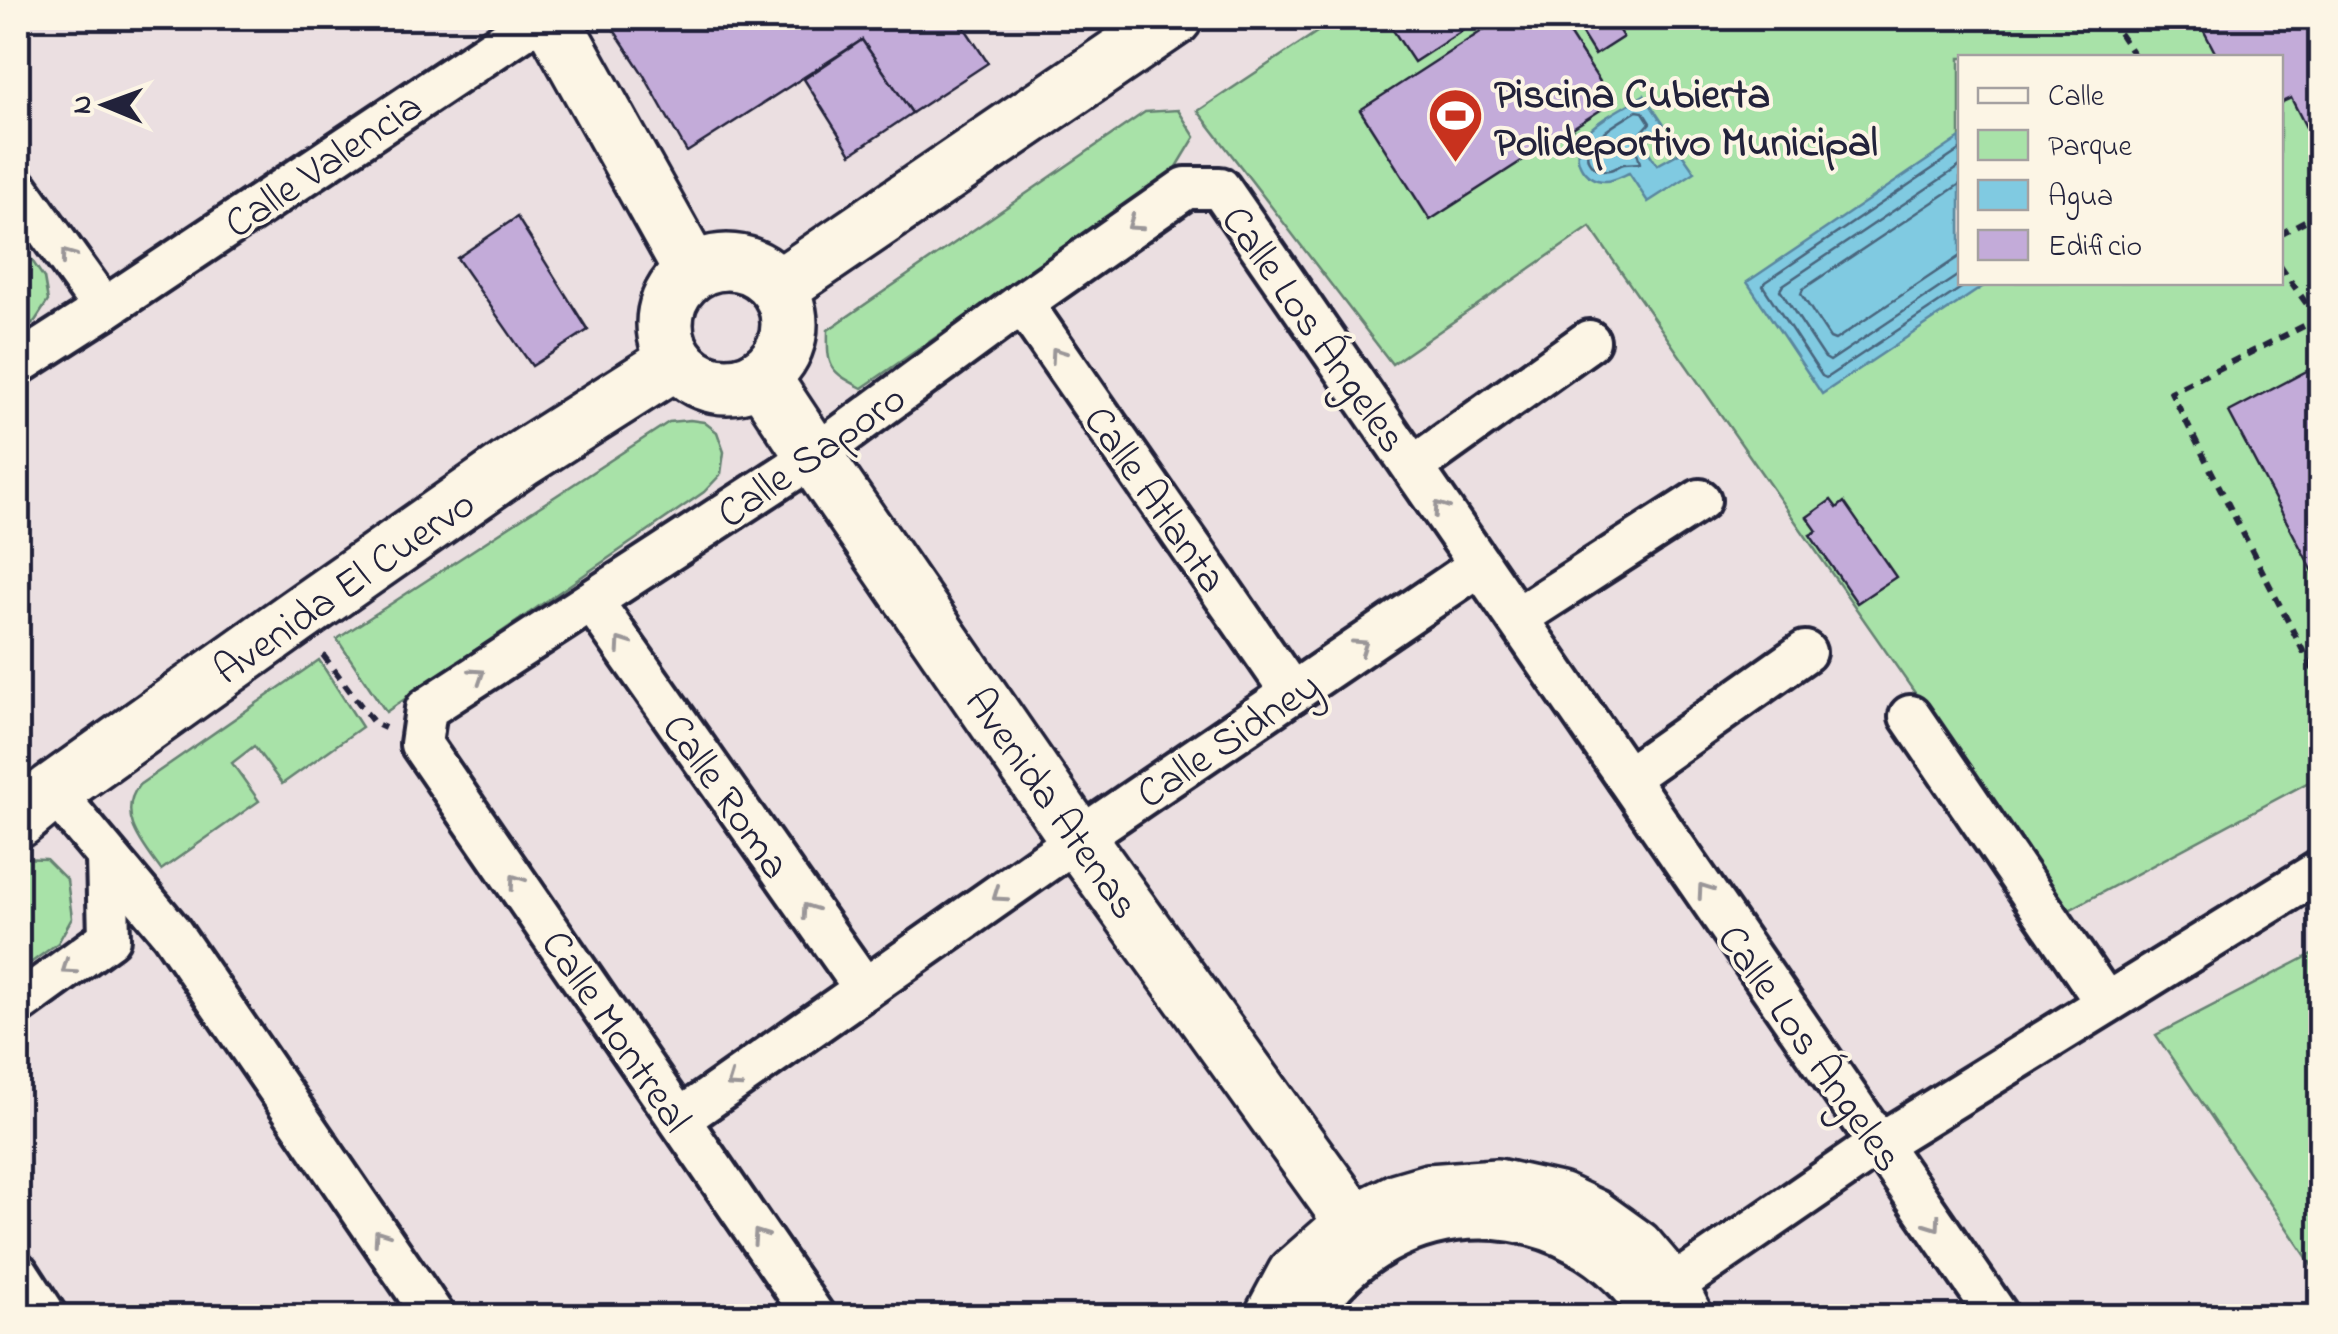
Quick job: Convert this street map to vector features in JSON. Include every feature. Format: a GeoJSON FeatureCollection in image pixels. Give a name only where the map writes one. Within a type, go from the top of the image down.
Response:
{"type":"FeatureCollection","features":[{"type":"Feature","properties":{"kind":"street","name":"Calle Valencia"},"geometry":{"type":"LineString","coordinates":[[18,364],[540,18]]}},
{"type":"Feature","properties":{"kind":"street"},"geometry":{"type":"LineString","coordinates":[[551,18],[692,271]]}},
{"type":"Feature","properties":{"kind":"street"},"geometry":{"type":"LineString","coordinates":[[778,288],[1174,18]]}},
{"type":"Feature","properties":{"kind":"street","name":"Calle Saporo"},"geometry":{"type":"LineString","coordinates":[[421,744],[426,709],[814,456],[1186,188],[1220,188]]}},
{"type":"Feature","properties":{"kind":"street","name":"Calle Los Ángeles"},"geometry":{"type":"LineString","coordinates":[[1220,188],[1998,1316]]}},
{"type":"Feature","properties":{"kind":"street"},"geometry":{"type":"LineString","coordinates":[[18,189],[104,309]]}},
{"type":"Feature","properties":{"kind":"street"},"geometry":{"type":"LineString","coordinates":[[729,261],[765,274],[778,288],[789,326],[776,362],[761,376],[744,384],[706,383],[676,360],[667,342],[664,323],[677,285],[692,271],[710,263],[729,261]]}},
{"type":"Feature","properties":{"kind":"street","name":"Calle Atlanta"},"geometry":{"type":"LineString","coordinates":[[1022,303],[1292,693]]}},
{"type":"Feature","properties":{"kind":"street","name":"Calle Los Ángeles"},"geometry":{"type":"LineString","coordinates":[[1413,468],[1589,341]]}},
{"type":"Feature","properties":{"kind":"street","name":"Avenida El Cuervo"},"geometry":{"type":"LineString","coordinates":[[36,806],[522,459],[676,360]]}},
{"type":"Feature","properties":{"kind":"street","name":"Avenida Atenas"},"geometry":{"type":"LineString","coordinates":[[761,376],[1078,839],[1354,1223]]}},
{"type":"Feature","properties":{"kind":"street"},"geometry":{"type":"LineString","coordinates":[[1517,618],[1700,500]]}},
{"type":"Feature","properties":{"kind":"street","name":"Calle Sidney"},"geometry":{"type":"LineString","coordinates":[[680,1120],[1078,839],[1480,565]]}},
{"type":"Feature","properties":{"kind":"street","name":"Calle Roma"},"geometry":{"type":"LineString","coordinates":[[592,601],[864,989]]}},
{"type":"Feature","properties":{"kind":"street"},"geometry":{"type":"LineString","coordinates":[[1627,778],[1805,652]]}},
{"type":"Feature","properties":{"kind":"street"},"geometry":{"type":"LineString","coordinates":[[1910,716],[2106,1003]]}},
{"type":"Feature","properties":{"kind":"street","name":"Calle Montreal"},"geometry":{"type":"LineString","coordinates":[[421,744],[814,1316]]}},
{"type":"Feature","properties":{"kind":"street"},"geometry":{"type":"LineString","coordinates":[[36,806],[107,857],[171,932],[434,1316]]}},
{"type":"Feature","properties":{"kind":"street"},"geometry":{"type":"LineString","coordinates":[[107,857],[110,938]]}},
{"type":"Feature","properties":{"kind":"street"},"geometry":{"type":"LineString","coordinates":[[1669,1307],[1879,1144],[2320,870]]}},
{"type":"Feature","properties":{"kind":"street"},"geometry":{"type":"LineString","coordinates":[[18,1004],[110,938],[171,932]]}},
{"type":"Feature","properties":{"kind":"street"},"geometry":{"type":"LineString","coordinates":[[1273,1316],[1296,1275],[1354,1223],[1398,1201],[1429,1192],[1497,1188],[1559,1201],[1593,1216],[1636,1248],[1669,1307]]}},
{"type":"Feature","properties":{"kind":"street"},"geometry":{"type":"LineString","coordinates":[[1310,1316],[1324,1292],[1361,1257],[1406,1232],[1456,1219],[1506,1219],[1556,1232],[1600,1256],[1638,1292],[1669,1307]]}},
{"type":"Feature","properties":{"kind":"street"},"geometry":{"type":"LineString","coordinates":[[18,1274],[46,1316]]}},
{"type":"Feature","properties":{"kind":"path"},"geometry":{"type":"LineString","coordinates":[[2108,18],[2134,55]]}},
{"type":"Feature","properties":{"kind":"path"},"geometry":{"type":"LineString","coordinates":[[2283,232],[2320,213]]}},
{"type":"Feature","properties":{"kind":"path"},"geometry":{"type":"LineString","coordinates":[[2283,270],[2319,319],[2172,392],[2320,684]]}},
{"type":"Feature","properties":{"kind":"path"},"geometry":{"type":"LineString","coordinates":[[295,618],[374,723],[421,744]]}},
{"type":"Feature","properties":{"kind":"green space"},"geometry":{"type":"Polygon","coordinates":[[[1338,18],[2320,18],[2320,776],[2067,911],[1590,227],[1392,364],[1198,111],[1338,18]]]}},
{"type":"Feature","properties":{"kind":"green space"},"geometry":{"type":"Polygon","coordinates":[[[1178,110],[1195,137],[1172,175],[862,388],[832,367],[828,330],[1145,112],[1178,110]]]}},
{"type":"Feature","properties":{"kind":"green space"},"geometry":{"type":"Polygon","coordinates":[[[18,240],[44,278],[48,301],[35,321],[18,333],[18,240]]]}},
{"type":"Feature","properties":{"kind":"green space"},"geometry":{"type":"Polygon","coordinates":[[[669,422],[704,422],[717,432],[724,452],[721,474],[704,492],[386,712],[337,639],[669,422]]]}},
{"type":"Feature","properties":{"kind":"green space"},"geometry":{"type":"Polygon","coordinates":[[[319,660],[362,727],[282,784],[254,746],[232,763],[259,801],[161,870],[140,840],[131,818],[130,807],[139,785],[319,660]]]}},
{"type":"Feature","properties":{"kind":"green space"},"geometry":{"type":"Polygon","coordinates":[[[19,858],[46,859],[67,880],[72,918],[58,943],[18,972],[19,858]]]}},
{"type":"Feature","properties":{"kind":"green space"},"geometry":{"type":"Polygon","coordinates":[[[2320,950],[2320,1277],[2156,1035],[2320,950]]]}},
{"type":"Feature","properties":{"kind":"water"},"geometry":{"type":"Polygon","coordinates":[[[1644,95],[1666,128],[1643,143],[1657,165],[1681,152],[1695,172],[1648,202],[1629,173],[1609,181],[1598,180],[1585,172],[1578,158],[1584,136],[1644,95]]]}},
{"type":"Feature","properties":{"kind":"water"},"geometry":{"type":"Polygon","coordinates":[[[1958,139],[1958,285],[1985,285],[1822,394],[1747,282],[1958,139]]]}},
{"type":"Feature","properties":{"kind":"building"},"geometry":{"type":"Polygon","coordinates":[[[606,18],[958,18],[988,63],[912,113],[862,40],[687,152],[606,18]]]}},
{"type":"Feature","properties":{"kind":"building","name":"Piscina Cubierta Polideportivo Municipal"},"geometry":{"type":"Polygon","coordinates":[[[1385,18],[1482,18],[1414,62],[1385,18]]]}},
{"type":"Feature","properties":{"kind":"building","name":"Piscina Cubierta Polideportivo Municipal"},"geometry":{"type":"Polygon","coordinates":[[[1502,18],[1611,18],[1623,37],[1595,55],[1577,26],[1568,32],[1613,102],[1430,220],[1360,110],[1502,18]]]}},
{"type":"Feature","properties":{"kind":"building"},"geometry":{"type":"Polygon","coordinates":[[[2197,18],[2320,18],[2320,134],[2312,139],[2291,98],[2283,102],[2283,55],[2216,55],[2197,18]]]}},
{"type":"Feature","properties":{"kind":"building"},"geometry":{"type":"Polygon","coordinates":[[[862,40],[912,113],[851,154],[804,79],[862,40]]]}},
{"type":"Feature","properties":{"kind":"building"},"geometry":{"type":"Polygon","coordinates":[[[517,217],[588,330],[532,366],[457,258],[517,217]]]}},
{"type":"Feature","properties":{"kind":"building"},"geometry":{"type":"Polygon","coordinates":[[[2320,364],[2320,582],[2319,583],[2229,412],[2320,364]]]}},
{"type":"Feature","properties":{"kind":"building"},"geometry":{"type":"Polygon","coordinates":[[[1831,500],[1837,508],[1844,502],[1896,577],[1857,603],[1810,535],[1817,531],[1807,517],[1831,500]]]}},
{"type":"Feature","properties":{"kind":"place","name":"Piscina Cubierta Polideportivo Municipal"},"geometry":{"type":"Point","coordinates":[1455,165]}}]}
